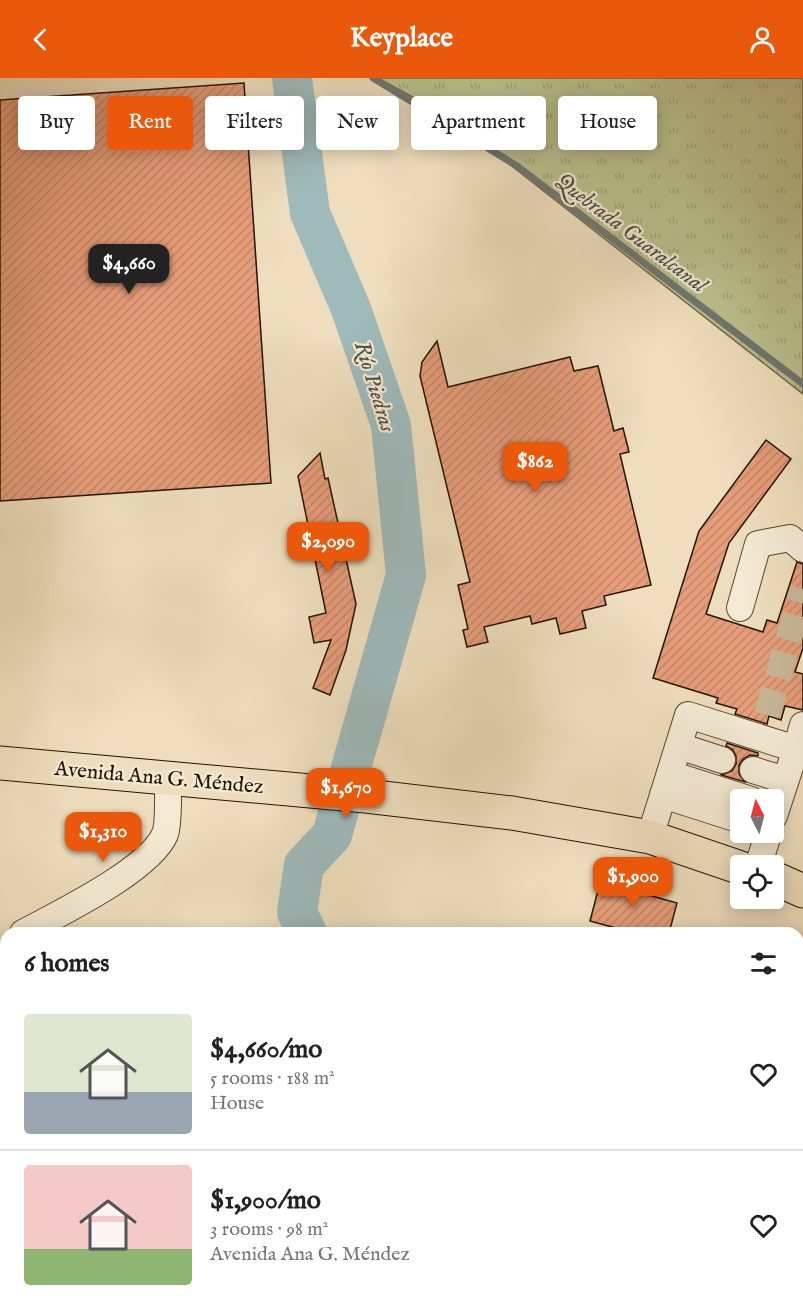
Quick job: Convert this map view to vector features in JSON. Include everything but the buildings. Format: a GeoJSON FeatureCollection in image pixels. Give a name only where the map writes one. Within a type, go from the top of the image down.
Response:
{"type":"FeatureCollection","features":[{"type":"Feature","properties":{"kind":"main road","name":"Avenida Ana G. Méndez"},"geometry":{"type":"LineString","coordinates":[[0,763],[444,804],[513,813],[650,837],[730,864]]}},
{"type":"Feature","properties":{"kind":"main road"},"geometry":{"type":"LineString","coordinates":[[784,882],[803,891]]}},
{"type":"Feature","properties":{"kind":"street"},"geometry":{"type":"LineString","coordinates":[[740,608],[758,544],[790,538],[803,549]]}},
{"type":"Feature","properties":{"kind":"street"},"geometry":{"type":"LineString","coordinates":[[650,837],[688,715],[763,726],[800,737],[783,789]]}},
{"type":"Feature","properties":{"kind":"street"},"geometry":{"type":"LineString","coordinates":[[679,746],[722,760]]}},
{"type":"Feature","properties":{"kind":"street"},"geometry":{"type":"LineString","coordinates":[[753,770],[786,780]]}},
{"type":"Feature","properties":{"kind":"street"},"geometry":{"type":"LineString","coordinates":[[34,927],[104,889],[153,853],[165,834],[168,779]]}},
{"type":"Feature","properties":{"kind":"street"},"geometry":{"type":"LineString","coordinates":[[667,785],[730,796]]}},
{"type":"Feature","properties":{"kind":"street"},"geometry":{"type":"LineString","coordinates":[[667,785],[730,815]]}},
{"type":"Feature","properties":{"kind":"green space"},"geometry":{"type":"Polygon","coordinates":[[[378,78],[803,78],[803,394],[491,150],[546,150],[546,96],[411,96],[378,78]]]}},
{"type":"Feature","properties":{"kind":"waterway","name":"Río Piedras"},"geometry":{"type":"LineString","coordinates":[[292,78],[310,213],[351,309],[391,425],[406,575],[332,835],[304,865],[297,912],[304,927]]}},
{"type":"Feature","properties":{"kind":"waterway","name":"Quebrada Guaralcanal"},"geometry":{"type":"LineString","coordinates":[[373,78],[517,166],[803,384]]}},
{"type":"Feature","properties":{"kind":"tunnel"},"geometry":{"type":"LineString","coordinates":[[767,715],[803,589]]}}]}
